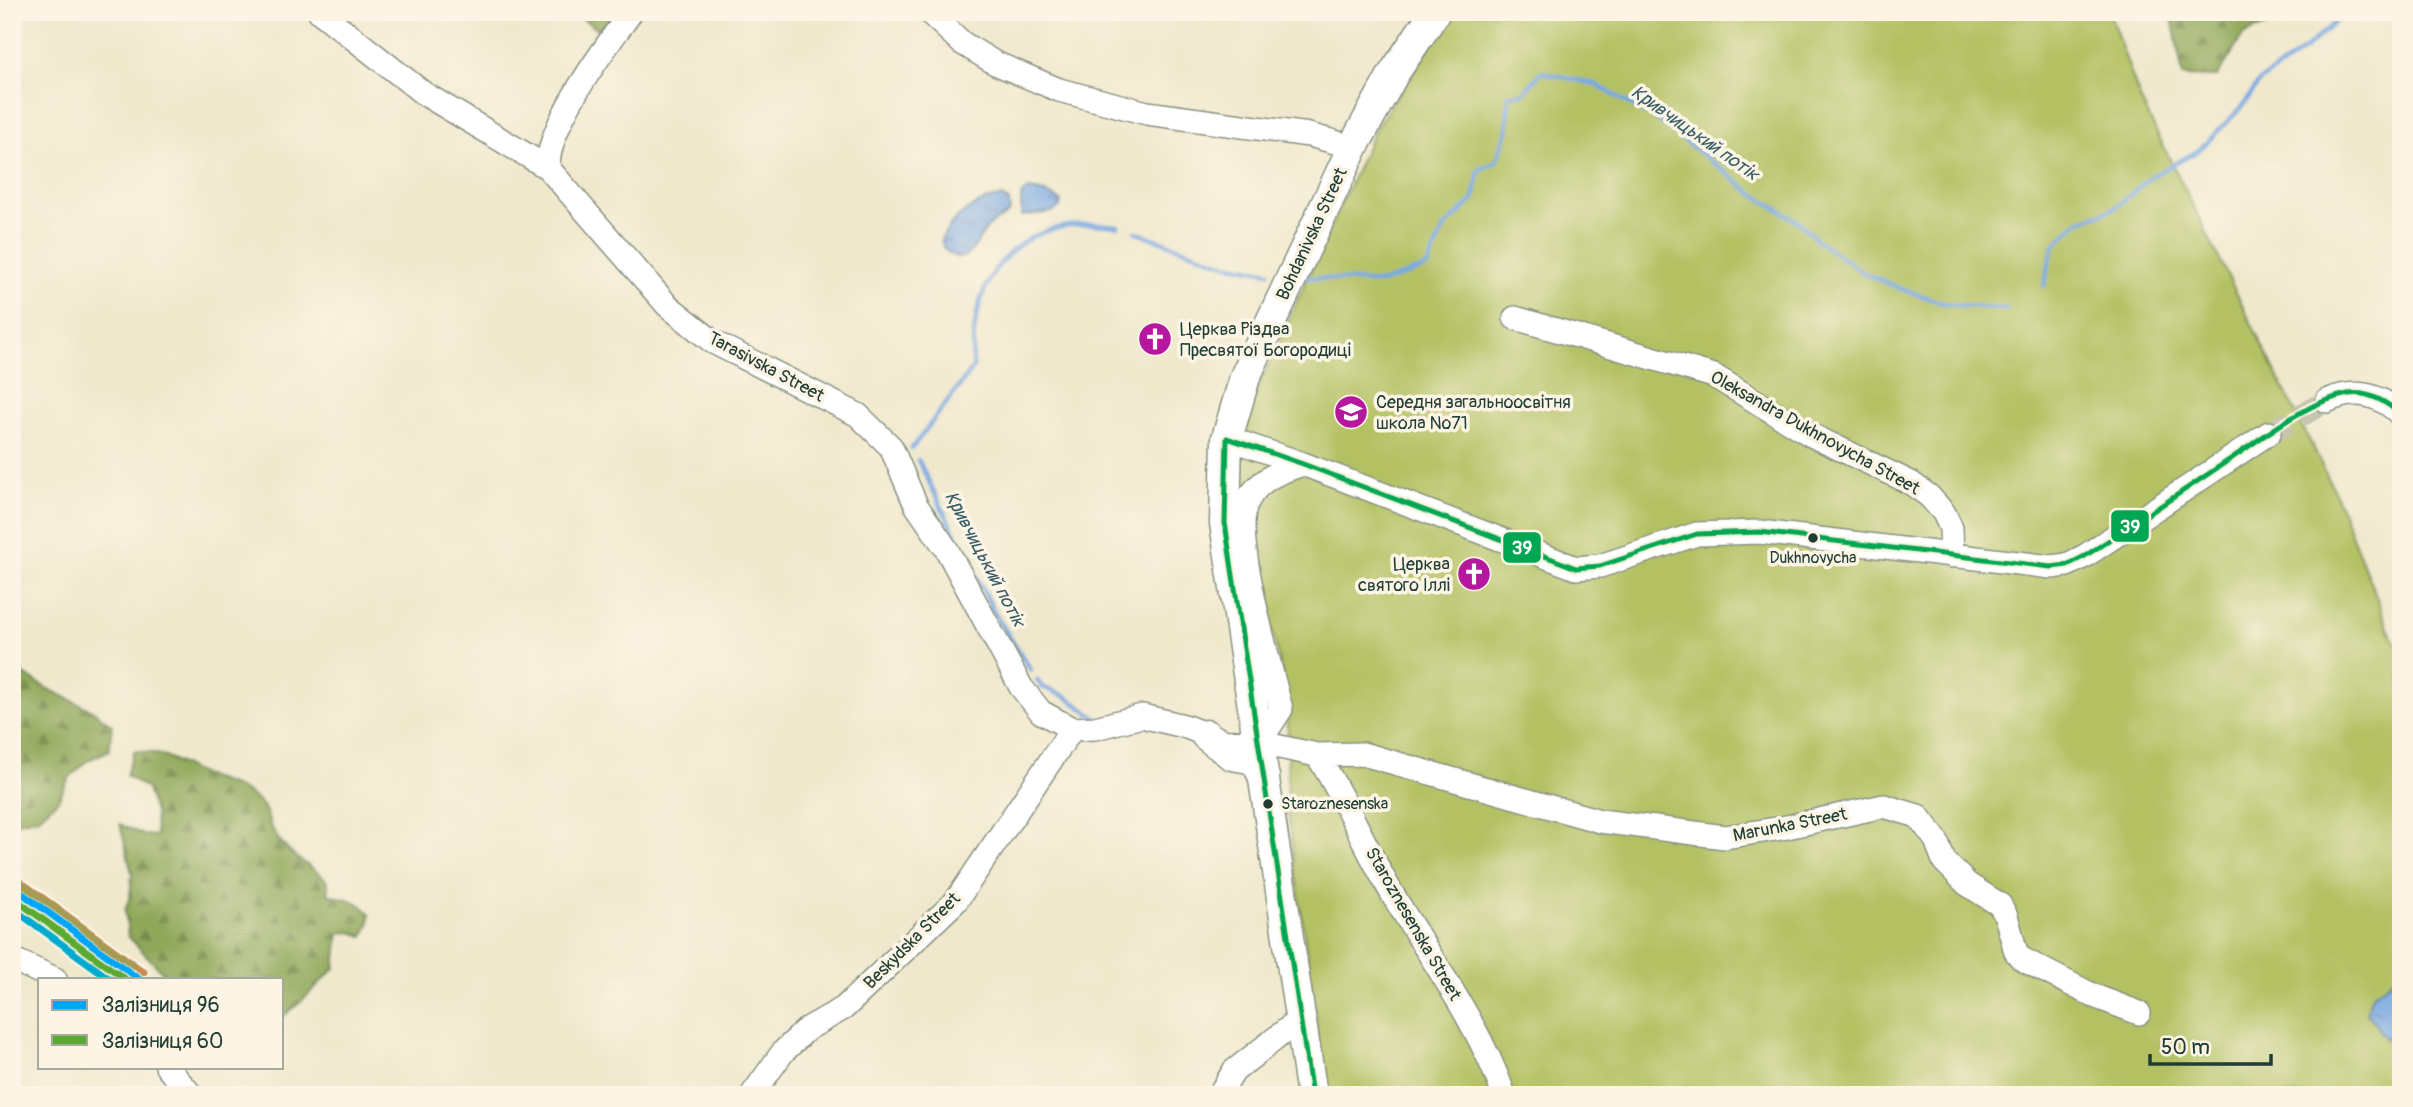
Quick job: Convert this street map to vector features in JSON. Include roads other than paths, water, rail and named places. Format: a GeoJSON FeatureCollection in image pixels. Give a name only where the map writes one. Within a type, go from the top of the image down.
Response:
{"type":"FeatureCollection","features":[{"type":"Feature","properties":{"kind":"main road","name":"Bohdanivska Street"},"geometry":{"type":"LineString","coordinates":[[1312,1095],[1225,523],[1227,438],[1245,377],[1353,147],[1394,73],[1436,12]]}},
{"type":"Feature","properties":{"kind":"main road"},"geometry":{"type":"LineString","coordinates":[[1206,735],[1219,736],[1239,724],[1249,711],[1251,696]]}},
{"type":"Feature","properties":{"kind":"main road"},"geometry":{"type":"LineString","coordinates":[[1206,735],[1232,755],[1255,760],[1264,777]]}},
{"type":"Feature","properties":{"kind":"street","name":"Tarasivska Street"},"geometry":{"type":"LineString","coordinates":[[320,12],[423,93],[548,168],[667,305],[713,342],[858,415],[891,447],[916,505],[947,550],[1021,687],[1041,712],[1072,729]]}},
{"type":"Feature","properties":{"kind":"street"},"geometry":{"type":"LineString","coordinates":[[548,168],[551,142],[579,89],[596,60],[631,12]]}},
{"type":"Feature","properties":{"kind":"street"},"geometry":{"type":"LineString","coordinates":[[929,12],[962,43],[995,63],[1059,90],[1147,113],[1309,135],[1353,147]]}},
{"type":"Feature","properties":{"kind":"street","name":"Oleksandra Dukhnovycha Street"},"geometry":{"type":"LineString","coordinates":[[1515,318],[1714,376],[1811,435],[1911,483],[1929,496],[1944,513],[1951,528],[1952,556]]}},
{"type":"Feature","properties":{"kind":"street"},"geometry":{"type":"LineString","coordinates":[[2327,401],[2351,394],[2367,395],[2379,399],[2401,415]]}},
{"type":"Feature","properties":{"kind":"street"},"geometry":{"type":"LineString","coordinates":[[1227,438],[1303,464],[1576,569],[1601,566],[1697,534],[1760,532],[2051,567],[2067,565],[2085,556],[2269,433]]}},
{"type":"Feature","properties":{"kind":"street"},"geometry":{"type":"LineString","coordinates":[[1259,743],[1281,709],[1244,552],[1243,514],[1247,501],[1275,473],[1303,464]]}},
{"type":"Feature","properties":{"kind":"street"},"geometry":{"type":"LineString","coordinates":[[1072,729],[1095,728],[1142,716],[1184,726],[1226,742],[1252,741],[1317,755]]}},
{"type":"Feature","properties":{"kind":"street","name":"Beskydska Street"},"geometry":{"type":"LineString","coordinates":[[752,1095],[783,1052],[807,1029],[844,1008],[956,901],[1072,729]]}},
{"type":"Feature","properties":{"kind":"street","name":"Marunka Street"},"geometry":{"type":"LineString","coordinates":[[1317,755],[1363,754],[1600,821],[1725,837],[1884,806],[1918,816],[1936,840],[1944,861],[1967,884],[2000,905],[2006,916],[2016,952],[2022,959],[2094,996],[2139,1013]]}},
{"type":"Feature","properties":{"kind":"street","name":"Staroznesenska Street"},"geometry":{"type":"LineString","coordinates":[[1317,755],[1332,777],[1395,899],[1452,989],[1485,1051],[1504,1095]]}},
{"type":"Feature","properties":{"kind":"street"},"geometry":{"type":"LineString","coordinates":[[12,958],[53,978]]}},
{"type":"Feature","properties":{"kind":"street"},"geometry":{"type":"LineString","coordinates":[[1219,1095],[1234,1071],[1299,1020]]}},
{"type":"Feature","properties":{"kind":"street"},"geometry":{"type":"LineString","coordinates":[[168,1068],[191,1095]]}},
{"type":"Feature","properties":{"kind":"water"},"geometry":{"type":"Polygon","coordinates":[[[1028,190],[1054,196],[1061,201],[1060,207],[1052,212],[1021,216],[1021,195],[1028,190]]]}},
{"type":"Feature","properties":{"kind":"water"},"geometry":{"type":"Polygon","coordinates":[[[1001,197],[1009,201],[1010,211],[988,227],[970,252],[959,257],[944,249],[941,240],[958,217],[983,201],[1001,197]]]}},
{"type":"Feature","properties":{"kind":"water"},"geometry":{"type":"Polygon","coordinates":[[[2394,979],[2401,982],[2401,1040],[2385,1038],[2366,1012],[2372,995],[2394,979]]]}},
{"type":"Feature","properties":{"kind":"waterway","name":"Кривчицький потік"},"geometry":{"type":"LineString","coordinates":[[2044,286],[2053,247],[2076,223],[2115,208],[2152,176],[2198,151],[2243,106],[2260,81],[2305,49],[2347,12]]}},
{"type":"Feature","properties":{"kind":"waterway","name":"Кривчицький потік"},"geometry":{"type":"LineString","coordinates":[[1305,277],[1381,283],[1427,267],[1444,228],[1474,199],[1479,170],[1496,162],[1507,131],[1509,95],[1524,93],[1541,72],[1595,84],[1658,120],[1752,193],[1799,222],[1819,242],[1866,274],[1947,304],[2007,309]]}},
{"type":"Feature","properties":{"kind":"waterway","name":"Кривчицький потік"},"geometry":{"type":"LineString","coordinates":[[912,448],[973,368],[974,334],[980,303],[991,277],[1006,256],[1027,240],[1053,229],[1083,224],[1118,226]]}},
{"type":"Feature","properties":{"kind":"waterway","name":"Кривчицький потік"},"geometry":{"type":"LineString","coordinates":[[1136,232],[1225,264],[1269,272]]}},
{"type":"Feature","properties":{"kind":"waterway","name":"Кривчицький потік"},"geometry":{"type":"LineString","coordinates":[[918,460],[997,618],[1031,670]]}},
{"type":"Feature","properties":{"kind":"waterway","name":"Кривчицький потік"},"geometry":{"type":"LineString","coordinates":[[1037,680],[1042,687],[1065,696],[1096,718]]}},
{"type":"Feature","properties":{"kind":"tunnel"},"geometry":{"type":"LineString","coordinates":[[2269,433],[2327,401]]}},
{"type":"Feature","properties":{"kind":"rail line","name":"96"},"geometry":{"type":"LineString","coordinates":[[12,886],[138,978]]}},
{"type":"Feature","properties":{"kind":"rail line","name":"60"},"geometry":{"type":"LineString","coordinates":[[12,897],[124,978]]}},
{"type":"Feature","properties":{"kind":"place","name":"Церква Різдва Пресвятої Богородиці"},"geometry":{"type":"Point","coordinates":[1155,339]}},
{"type":"Feature","properties":{"kind":"place","name":"Середня загальноосвітня школа №71"},"geometry":{"type":"Point","coordinates":[1351,412]}},
{"type":"Feature","properties":{"kind":"place","name":"Dukhnovycha"},"geometry":{"type":"Point","coordinates":[1813,538]}},
{"type":"Feature","properties":{"kind":"place","name":"Церква святого Іллі"},"geometry":{"type":"Point","coordinates":[1474,574]}},
{"type":"Feature","properties":{"kind":"place","name":"Staroznesenska"},"geometry":{"type":"Point","coordinates":[1268,804]}}]}
